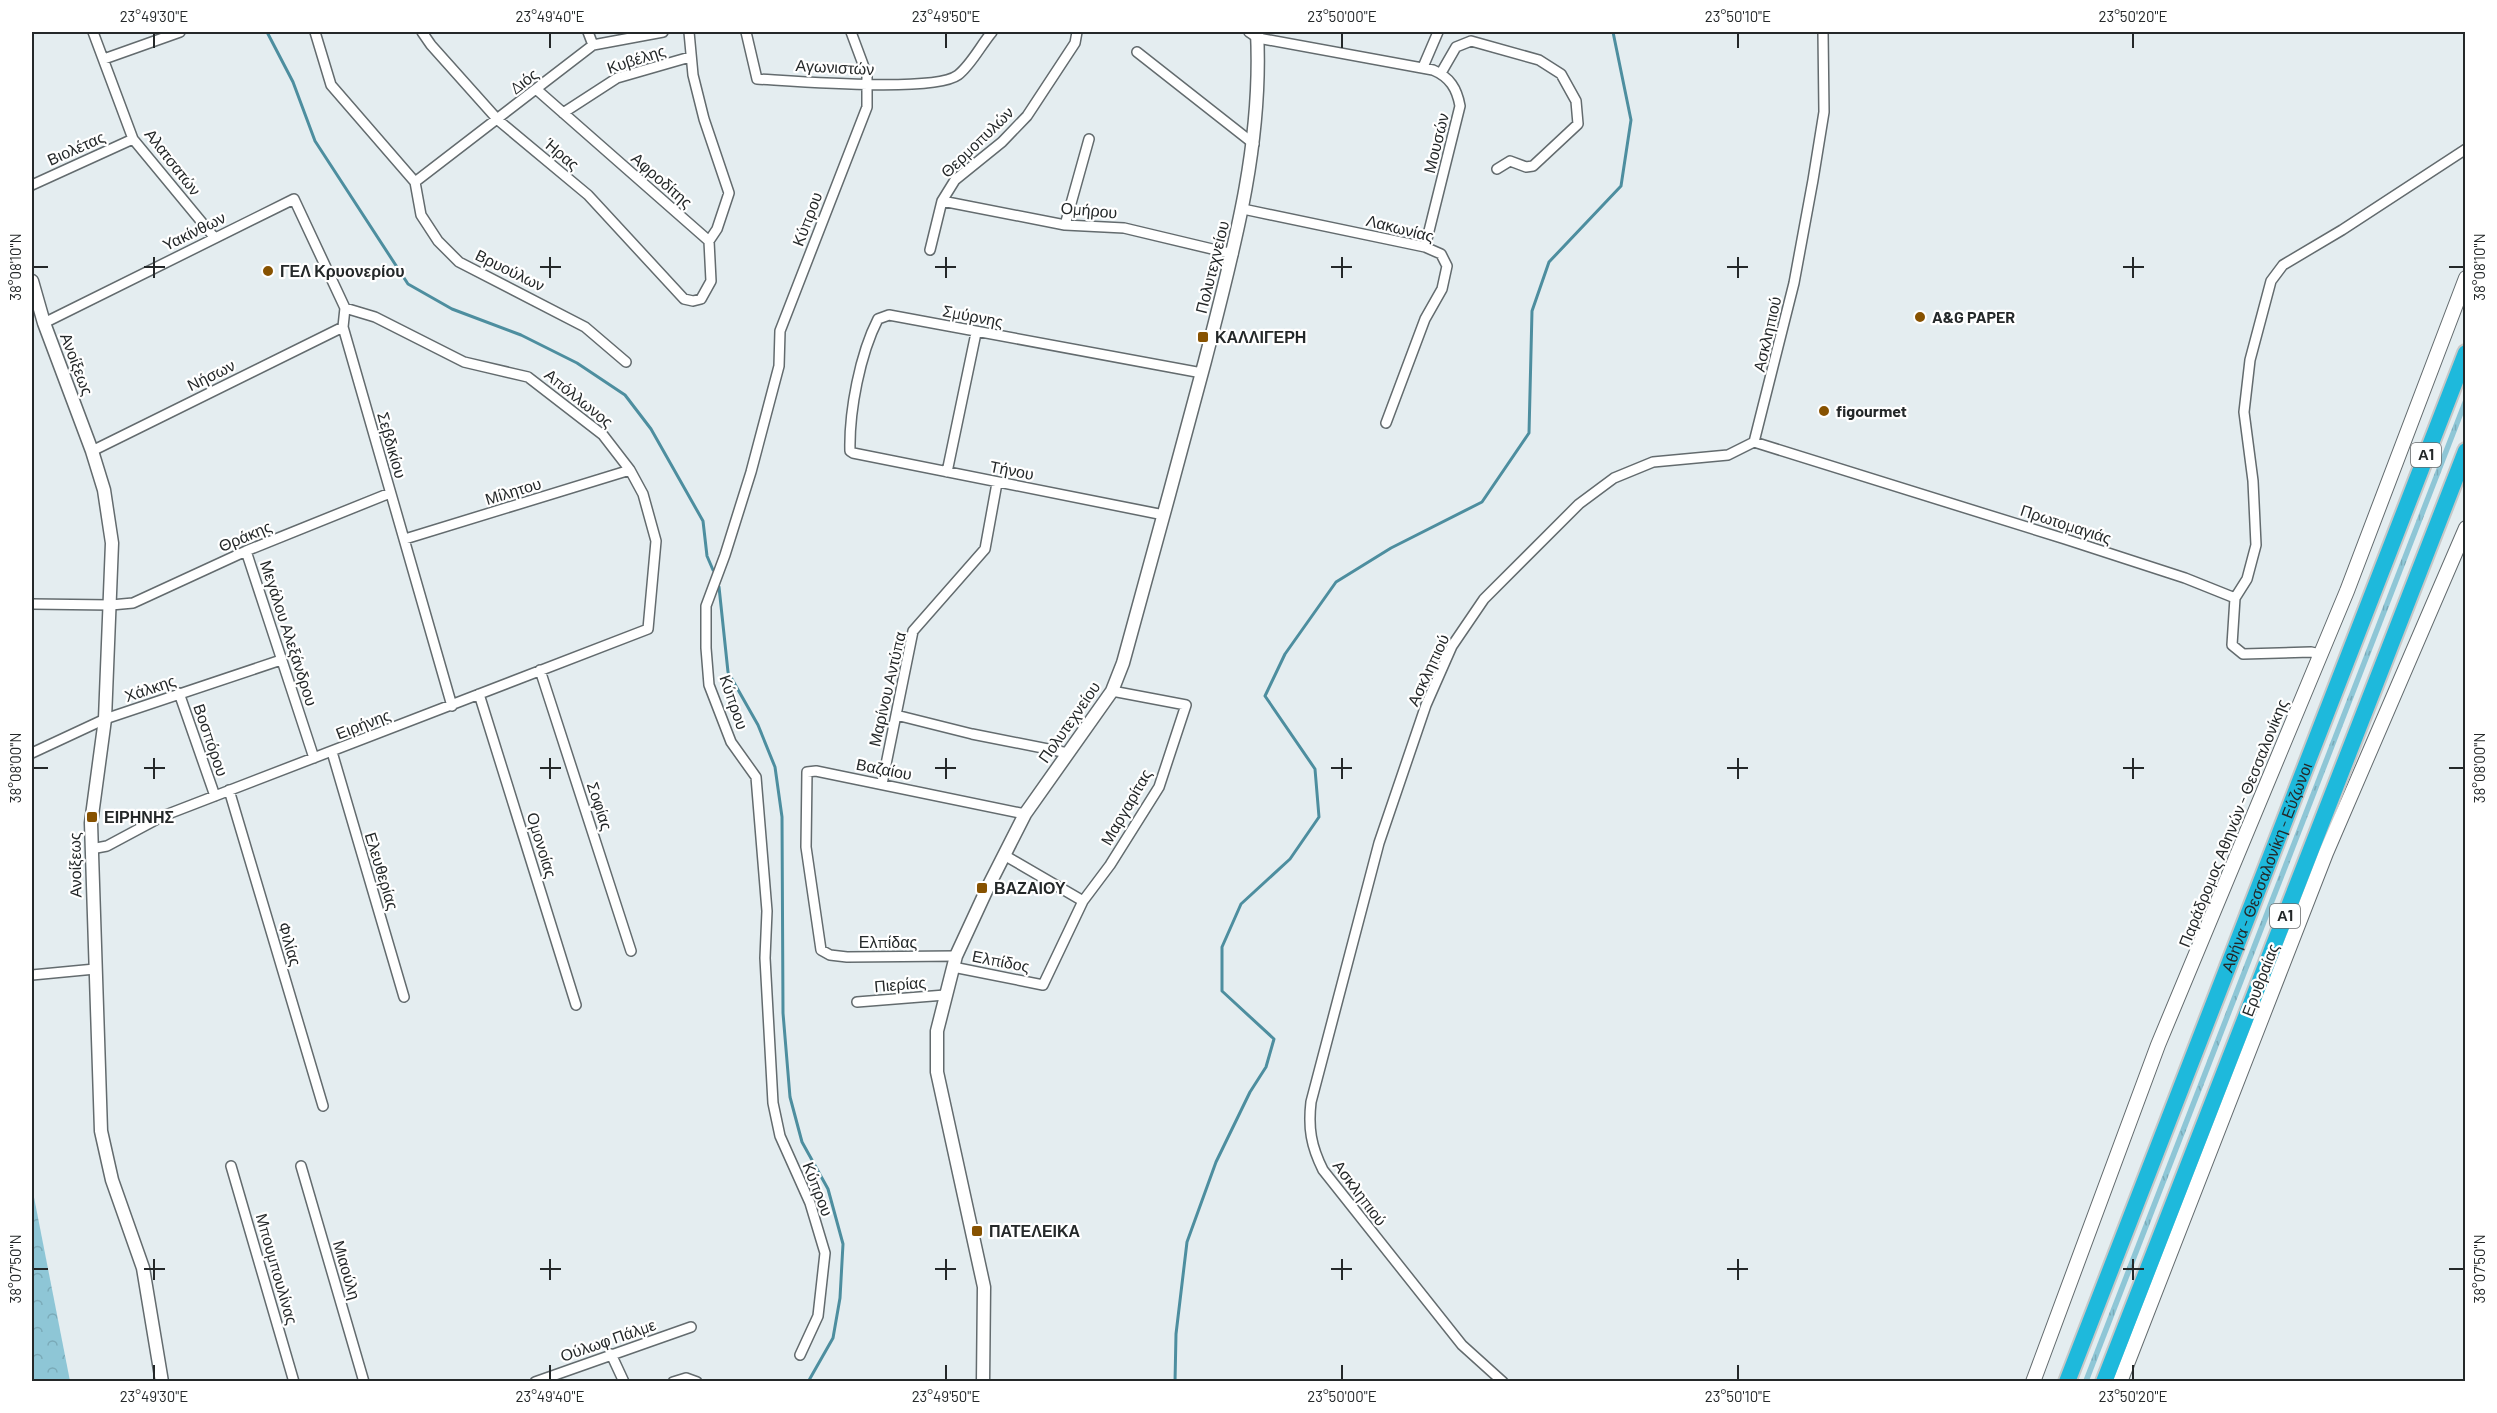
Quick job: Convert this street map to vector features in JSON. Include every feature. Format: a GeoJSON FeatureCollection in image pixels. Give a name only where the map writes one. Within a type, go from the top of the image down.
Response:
{"type":"FeatureCollection","features":[{"type":"Feature","properties":{"kind":"highway","name":"Αθήνα - Θεσσαλονίκη - Εύζωνοι"},"geometry":{"type":"LineString","coordinates":[[2067,1382],[2466,353]]}},
{"type":"Feature","properties":{"kind":"highway","name":"Α1"},"geometry":{"type":"LineString","coordinates":[[2104,1382],[2466,451]]}},
{"type":"Feature","properties":{"kind":"main road","name":"Παράδρομος Αθηνών - Θεσσαλονίκης"},"geometry":{"type":"LineString","coordinates":[[2034,1382],[2158,1045],[2320,654],[2420,404],[2466,278]]}},
{"type":"Feature","properties":{"kind":"main road","name":"Ερυθραίας"},"geometry":{"type":"LineString","coordinates":[[2120,1382],[2326,853],[2466,528]]}},
{"type":"Feature","properties":{"kind":"street","name":"Αλατσατών"},"geometry":{"type":"LineString","coordinates":[[93,32],[133,139],[214,237]]}},
{"type":"Feature","properties":{"kind":"street"},"geometry":{"type":"LineString","coordinates":[[104,59],[180,32]]}},
{"type":"Feature","properties":{"kind":"street"},"geometry":{"type":"LineString","coordinates":[[315,32],[331,85],[415,182]]}},
{"type":"Feature","properties":{"kind":"street","name":"Ήρας"},"geometry":{"type":"LineString","coordinates":[[422,32],[498,120],[588,195],[684,299],[693,301],[706,294],[711,281],[709,241]]}},
{"type":"Feature","properties":{"kind":"street"},"geometry":{"type":"LineString","coordinates":[[588,32],[593,45]]}},
{"type":"Feature","properties":{"kind":"street","name":"Διός"},"geometry":{"type":"LineString","coordinates":[[415,182],[593,45],[663,32]]}},
{"type":"Feature","properties":{"kind":"street"},"geometry":{"type":"LineString","coordinates":[[689,32],[690,57],[704,119],[729,194],[717,229],[709,241]]}},
{"type":"Feature","properties":{"kind":"street","name":"Αγωνιστών"},"geometry":{"type":"LineString","coordinates":[[746,32],[757,79],[868,85],[942,82],[958,75],[992,32]]}},
{"type":"Feature","properties":{"kind":"street","name":"Κύπρου"},"geometry":{"type":"LineString","coordinates":[[800,1355],[818,1316],[825,1253],[810,1203],[780,1136],[773,1103],[765,958],[767,911],[756,777],[731,742],[709,686],[705,606],[725,555],[754,461],[779,366],[780,332],[867,107],[867,75],[851,32]]}},
{"type":"Feature","properties":{"kind":"street","name":"Θερμοπυλών"},"geometry":{"type":"LineString","coordinates":[[930,250],[942,201],[955,180],[1002,142],[1027,116],[1075,43],[1077,32]]}},
{"type":"Feature","properties":{"kind":"street"},"geometry":{"type":"LineString","coordinates":[[1423,67],[1438,32]]}},
{"type":"Feature","properties":{"kind":"street","name":"Ασκληπιού"},"geometry":{"type":"LineString","coordinates":[[1503,1382],[1462,1345],[1342,1197],[1323,1170],[1313,1150],[1308,1127],[1311,1102],[1379,843],[1426,705],[1452,646],[1484,599],[1579,504],[1614,478],[1653,462],[1728,455],[1754,442],[1791,295],[1813,180],[1824,112],[1823,32]]}},
{"type":"Feature","properties":{"kind":"street"},"geometry":{"type":"LineString","coordinates":[[1255,34],[1423,67],[1441,73],[1456,47],[1471,41],[1547,64],[1560,74],[1570,87],[1578,109],[1578,120],[1574,129],[1533,165],[1526,167],[1510,161],[1497,170]]}},
{"type":"Feature","properties":{"kind":"street","name":"Πολυτεχνείου"},"geometry":{"type":"LineString","coordinates":[[983,1382],[984,1287],[937,1072],[936,1031],[954,962],[1004,855],[1025,814],[1112,690],[1124,663],[1202,373],[1243,209],[1258,110],[1255,34]]}},
{"type":"Feature","properties":{"kind":"street"},"geometry":{"type":"LineString","coordinates":[[1137,52],[1254,144]]}},
{"type":"Feature","properties":{"kind":"street","name":"Κυβέλης"},"geometry":{"type":"LineString","coordinates":[[563,113],[617,78],[690,57]]}},
{"type":"Feature","properties":{"kind":"street","name":"Μουσών"},"geometry":{"type":"LineString","coordinates":[[1425,247],[1460,106],[1458,90],[1441,73]]}},
{"type":"Feature","properties":{"kind":"street","name":"Αφροδίτης"},"geometry":{"type":"LineString","coordinates":[[536,89],[709,241]]}},
{"type":"Feature","properties":{"kind":"street","name":"Βιολέτας"},"geometry":{"type":"LineString","coordinates":[[32,185],[133,139]]}},
{"type":"Feature","properties":{"kind":"street"},"geometry":{"type":"LineString","coordinates":[[1065,225],[1089,139]]}},
{"type":"Feature","properties":{"kind":"street"},"geometry":{"type":"LineString","coordinates":[[2320,654],[2311,652],[2252,655],[2237,650],[2232,645],[2235,598],[2247,579],[2256,545],[2253,481],[2245,430],[2245,397],[2250,360],[2275,273],[2283,265],[2342,230],[2466,149]]}},
{"type":"Feature","properties":{"kind":"street","name":"Βρυούλων"},"geometry":{"type":"LineString","coordinates":[[415,182],[421,215],[438,241],[459,262],[585,327],[626,362]]}},
{"type":"Feature","properties":{"kind":"street","name":"Υακίνθων"},"geometry":{"type":"LineString","coordinates":[[44,323],[294,199],[345,308]]}},
{"type":"Feature","properties":{"kind":"street","name":"Ομήρου"},"geometry":{"type":"LineString","coordinates":[[942,201],[1065,225],[1124,228],[1233,254]]}},
{"type":"Feature","properties":{"kind":"street","name":"Λακωνίας"},"geometry":{"type":"LineString","coordinates":[[1243,209],[1425,247],[1440,254],[1447,266],[1442,289],[1425,319],[1386,423]]}},
{"type":"Feature","properties":{"kind":"street","name":"Ανοίξεως"},"geometry":{"type":"LineString","coordinates":[[32,281],[44,323],[92,451],[104,490],[112,543],[105,719],[91,823],[90,849],[102,1131],[112,1180],[143,1268],[162,1382]]}},
{"type":"Feature","properties":{"kind":"street","name":"Σεβδικίου"},"geometry":{"type":"LineString","coordinates":[[345,308],[343,327],[452,706]]}},
{"type":"Feature","properties":{"kind":"street","name":"Απόλλωνος"},"geometry":{"type":"LineString","coordinates":[[345,308],[375,317],[464,362],[528,377],[603,435],[630,470],[643,494],[656,542],[648,629]]}},
{"type":"Feature","properties":{"kind":"street","name":"Σμύρνης"},"geometry":{"type":"LineString","coordinates":[[854,453],[850,451],[850,437],[860,371],[878,319],[889,315],[976,333],[1202,373]]}},
{"type":"Feature","properties":{"kind":"street","name":"Νήσων"},"geometry":{"type":"LineString","coordinates":[[92,451],[343,327]]}},
{"type":"Feature","properties":{"kind":"street"},"geometry":{"type":"LineString","coordinates":[[947,472],[976,333]]}},
{"type":"Feature","properties":{"kind":"street","name":"Πρωτομαγιάς"},"geometry":{"type":"LineString","coordinates":[[1754,442],[2065,539],[2185,578],[2235,598]]}},
{"type":"Feature","properties":{"kind":"street","name":"Τήνου"},"geometry":{"type":"LineString","coordinates":[[854,453],[1164,515]]}},
{"type":"Feature","properties":{"kind":"street","name":"Μίλητου"},"geometry":{"type":"LineString","coordinates":[[405,539],[630,470]]}},
{"type":"Feature","properties":{"kind":"street","name":"Μαρίνου Αντύπα"},"geometry":{"type":"LineString","coordinates":[[882,784],[913,631],[985,549],[997,483]]}},
{"type":"Feature","properties":{"kind":"street","name":"Θράκης"},"geometry":{"type":"LineString","coordinates":[[32,604],[133,603],[246,550],[390,493]]}},
{"type":"Feature","properties":{"kind":"street","name":"Μεγάλου Αλεξάνδρου"},"geometry":{"type":"LineString","coordinates":[[246,550],[314,758]]}},
{"type":"Feature","properties":{"kind":"street","name":"Ειρήνης"},"geometry":{"type":"LineString","coordinates":[[90,849],[107,846],[164,816],[229,790],[648,629]]}},
{"type":"Feature","properties":{"kind":"street","name":"Χάλκης"},"geometry":{"type":"LineString","coordinates":[[32,753],[105,719],[281,660]]}},
{"type":"Feature","properties":{"kind":"street","name":"Σοφίας"},"geometry":{"type":"LineString","coordinates":[[540,670],[632,951]]}},
{"type":"Feature","properties":{"kind":"street","name":"Μαργαρίτας"},"geometry":{"type":"LineString","coordinates":[[1043,985],[1083,901],[1110,865],[1159,787],[1186,705],[1112,690]]}},
{"type":"Feature","properties":{"kind":"street","name":"Βοσπόρου"},"geometry":{"type":"LineString","coordinates":[[179,693],[215,796]]}},
{"type":"Feature","properties":{"kind":"street","name":"Ομονοίας"},"geometry":{"type":"LineString","coordinates":[[479,694],[576,1005]]}},
{"type":"Feature","properties":{"kind":"street"},"geometry":{"type":"LineString","coordinates":[[896,715],[972,734],[1068,753]]}},
{"type":"Feature","properties":{"kind":"street","name":"Ελευθερίας"},"geometry":{"type":"LineString","coordinates":[[332,752],[404,997]]}},
{"type":"Feature","properties":{"kind":"street","name":"Βαζαίου"},"geometry":{"type":"LineString","coordinates":[[821,950],[806,847],[807,772],[816,771],[1025,814]]}},
{"type":"Feature","properties":{"kind":"street","name":"Φιλίας"},"geometry":{"type":"LineString","coordinates":[[229,790],[323,1106]]}},
{"type":"Feature","properties":{"kind":"street"},"geometry":{"type":"LineString","coordinates":[[1004,855],[1083,901]]}},
{"type":"Feature","properties":{"kind":"street","name":"Ελπίδας"},"geometry":{"type":"LineString","coordinates":[[821,950],[830,955],[847,957],[954,962]]}},
{"type":"Feature","properties":{"kind":"street","name":"Ελπίδος"},"geometry":{"type":"LineString","coordinates":[[954,962],[1043,985]]}},
{"type":"Feature","properties":{"kind":"street"},"geometry":{"type":"LineString","coordinates":[[32,975],[95,969]]}},
{"type":"Feature","properties":{"kind":"street","name":"Πιερίας"},"geometry":{"type":"LineString","coordinates":[[857,1002],[945,995]]}},
{"type":"Feature","properties":{"kind":"street","name":"Μπουμπουλίνας"},"geometry":{"type":"LineString","coordinates":[[231,1166],[294,1382]]}},
{"type":"Feature","properties":{"kind":"street","name":"Μιαούλη"},"geometry":{"type":"LineString","coordinates":[[301,1166],[364,1382]]}},
{"type":"Feature","properties":{"kind":"street","name":"Ούλωφ Πάλμε"},"geometry":{"type":"LineString","coordinates":[[535,1382],[691,1327]]}},
{"type":"Feature","properties":{"kind":"street"},"geometry":{"type":"LineString","coordinates":[[611,1354],[624,1382]]}},
{"type":"Feature","properties":{"kind":"street"},"geometry":{"type":"LineString","coordinates":[[673,1382],[686,1378],[697,1382]]}},
{"type":"Feature","properties":{"kind":"green space"},"geometry":{"type":"Polygon","coordinates":[[[2465,395],[2465,410],[2089,1381],[2083,1381],[2465,395]]]}},
{"type":"Feature","properties":{"kind":"green space"},"geometry":{"type":"Polygon","coordinates":[[[32,1187],[70,1381],[32,1381],[32,1187]]]}},
{"type":"Feature","properties":{"kind":"waterway"},"geometry":{"type":"LineString","coordinates":[[267,32],[293,82],[315,141],[408,284],[452,309],[521,335],[577,363],[625,395],[651,429],[703,521],[707,556],[713,570]]}},
{"type":"Feature","properties":{"kind":"waterway"},"geometry":{"type":"LineString","coordinates":[[1175,1382],[1176,1334],[1187,1242],[1216,1162],[1250,1092],[1266,1067],[1274,1039],[1222,991],[1222,947],[1241,904],[1290,859],[1319,817],[1315,769],[1265,696],[1285,654],[1336,582],[1391,548],[1482,502],[1529,433],[1532,311],[1549,262],[1621,186],[1631,120],[1613,32]]}},
{"type":"Feature","properties":{"kind":"waterway"},"geometry":{"type":"LineString","coordinates":[[719,587],[728,672],[758,725],[775,767],[782,817],[783,1013],[790,1097],[802,1142],[828,1189],[843,1244],[840,1298],[833,1338],[808,1382]]}},
{"type":"Feature","properties":{"kind":"place","name":"ΓΕΛ Κρυονερίου"},"geometry":{"type":"Point","coordinates":[268,271]}},
{"type":"Feature","properties":{"kind":"place","name":"A&G PAPER"},"geometry":{"type":"Point","coordinates":[1920,317]}},
{"type":"Feature","properties":{"kind":"place","name":"ΚΑΛΛΙΓΕΡΗ"},"geometry":{"type":"Point","coordinates":[1203,337]}},
{"type":"Feature","properties":{"kind":"place","name":"figourmet"},"geometry":{"type":"Point","coordinates":[1824,411]}},
{"type":"Feature","properties":{"kind":"place","name":"ΕΙΡΗΝΗΣ"},"geometry":{"type":"Point","coordinates":[92,817]}},
{"type":"Feature","properties":{"kind":"place","name":"ΒΑΖΑΙΟΥ"},"geometry":{"type":"Point","coordinates":[982,888]}},
{"type":"Feature","properties":{"kind":"place","name":"ΠΑΤΕΛΕΙΚΑ"},"geometry":{"type":"Point","coordinates":[977,1231]}}]}
